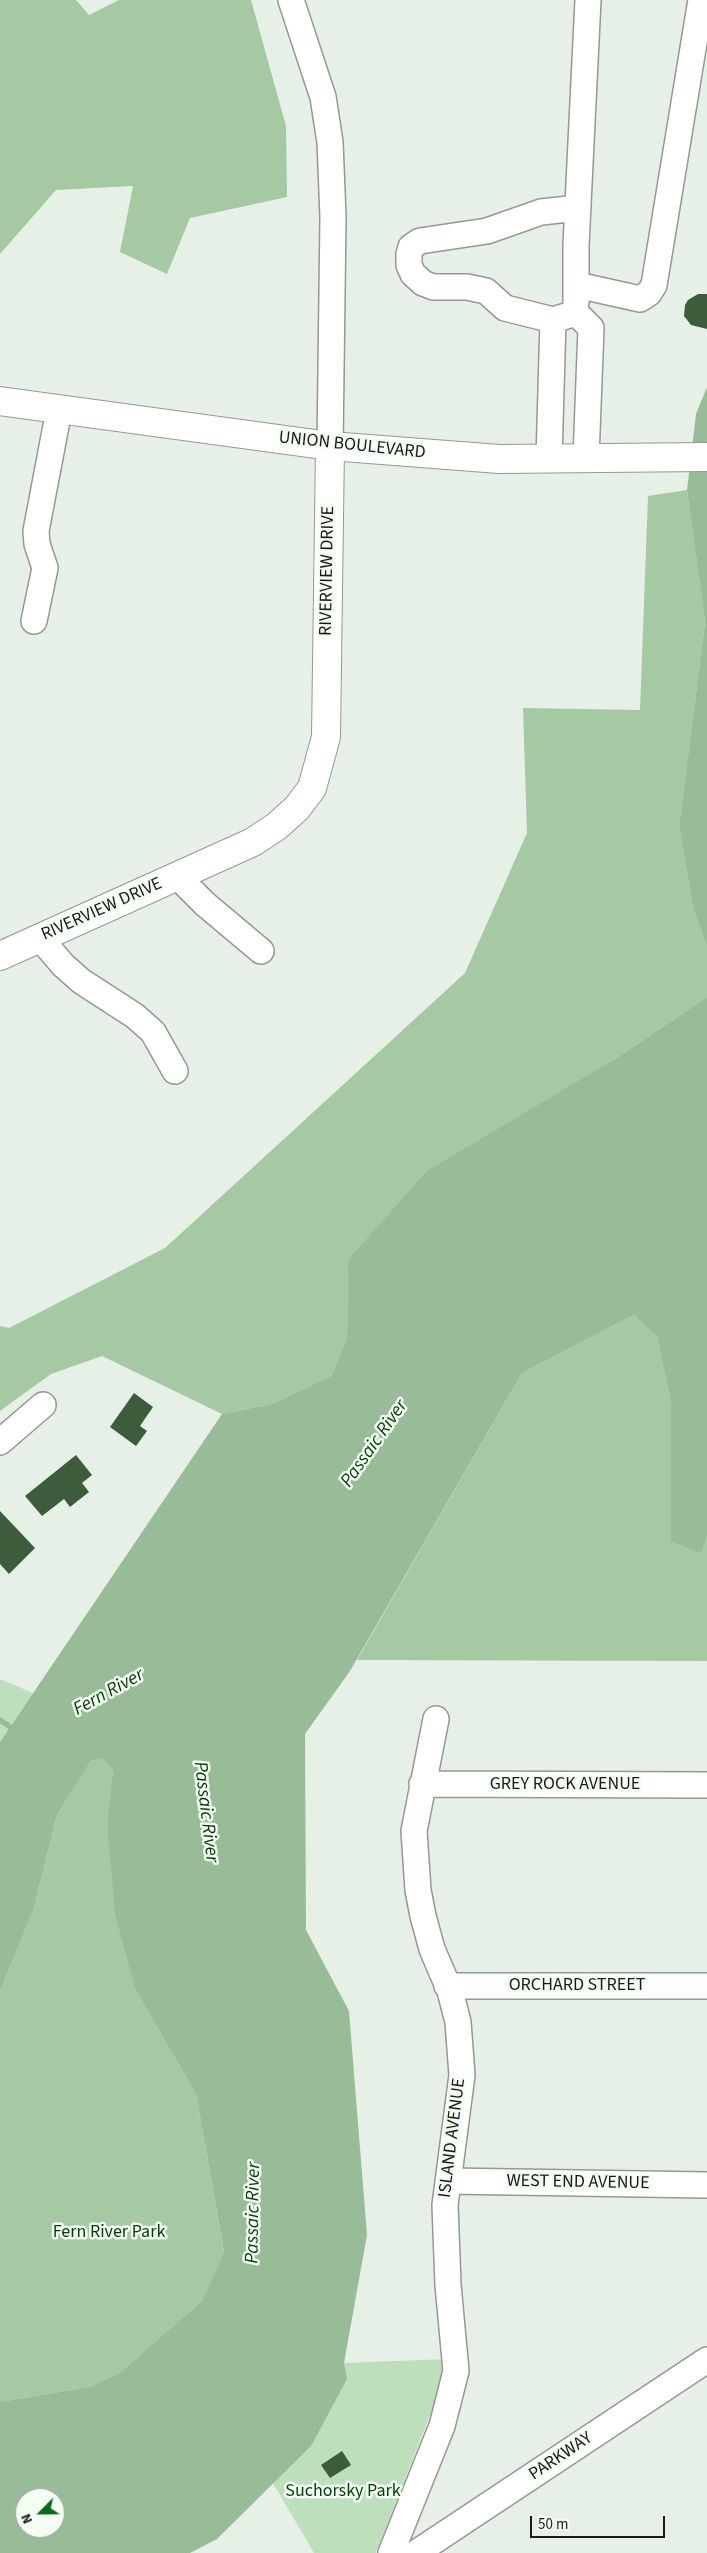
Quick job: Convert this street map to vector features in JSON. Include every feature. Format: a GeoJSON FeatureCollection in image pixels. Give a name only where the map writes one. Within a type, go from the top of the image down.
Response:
{"type":"FeatureCollection","features":[{"type":"Feature","properties":{"kind":"main road","name":"UNION BOULEVARD"},"geometry":{"type":"LineString","coordinates":[[0,402],[330,446],[499,459],[707,457]]}},
{"type":"Feature","properties":{"kind":"main road","name":"RIVERVIEW DRIVE"},"geometry":{"type":"LineString","coordinates":[[0,956],[253,842],[277,826],[297,808],[312,788],[326,737],[330,446]]}},
{"type":"Feature","properties":{"kind":"street","name":"RIVERVIEW DRIVE"},"geometry":{"type":"LineString","coordinates":[[291,0],[323,97],[330,142],[333,217],[330,446]]}},
{"type":"Feature","properties":{"kind":"street"},"geometry":{"type":"LineString","coordinates":[[549,459],[565,317],[577,286],[578,208],[588,0]]}},
{"type":"Feature","properties":{"kind":"street"},"geometry":{"type":"LineString","coordinates":[[577,286],[640,298],[649,293],[654,285],[700,0]]}},
{"type":"Feature","properties":{"kind":"street"},"geometry":{"type":"LineString","coordinates":[[578,208],[541,212],[487,231],[420,241],[411,247],[409,265],[413,274],[422,283],[433,286],[467,287],[486,291],[505,308],[565,317],[591,328],[586,458]]}},
{"type":"Feature","properties":{"kind":"street"},"geometry":{"type":"LineString","coordinates":[[34,621],[46,568],[37,544],[36,531],[59,410]]}},
{"type":"Feature","properties":{"kind":"street"},"geometry":{"type":"LineString","coordinates":[[177,876],[205,904],[261,951]]}},
{"type":"Feature","properties":{"kind":"street"},"geometry":{"type":"LineString","coordinates":[[40,938],[63,965],[81,981],[135,1016],[153,1032],[175,1072]]}},
{"type":"Feature","properties":{"kind":"street"},"geometry":{"type":"LineString","coordinates":[[0,1442],[43,1405]]}},
{"type":"Feature","properties":{"kind":"street","name":"ISLAND AVENUE"},"geometry":{"type":"LineString","coordinates":[[391,2553],[442,2426],[456,2371],[447,2267],[445,2204],[462,2075],[458,2022],[448,1986],[432,1949],[418,1890],[414,1831],[436,1719]]}},
{"type":"Feature","properties":{"kind":"street","name":"GREY ROCK AVENUE"},"geometry":{"type":"LineString","coordinates":[[422,1784],[707,1785]]}},
{"type":"Feature","properties":{"kind":"street","name":"ORCHARD STREET"},"geometry":{"type":"LineString","coordinates":[[448,1986],[707,1986]]}},
{"type":"Feature","properties":{"kind":"street","name":"WEST END AVENUE"},"geometry":{"type":"LineString","coordinates":[[448,2181],[707,2185]]}},
{"type":"Feature","properties":{"kind":"street","name":"PARKWAY"},"geometry":{"type":"LineString","coordinates":[[416,2553],[707,2360]]}},
{"type":"Feature","properties":{"kind":"green space"},"geometry":{"type":"Polygon","coordinates":[[[0,0],[76,0],[89,15],[119,0],[251,0],[286,126],[287,197],[190,218],[167,274],[120,252],[133,186],[56,190],[0,254],[0,0]]]}},
{"type":"Feature","properties":{"kind":"green space"},"geometry":{"type":"Polygon","coordinates":[[[687,490],[705,622],[679,827],[693,908],[707,947],[707,997],[615,1059],[348,1260],[347,1338],[331,1376],[271,1404],[222,1414],[102,1356],[51,1374],[0,1411],[0,1326],[9,1328],[165,1248],[465,973],[527,833],[523,708],[640,710],[648,496],[687,490]]]}},
{"type":"Feature","properties":{"kind":"green space"},"geometry":{"type":"Polygon","coordinates":[[[634,1315],[657,1337],[671,1403],[671,1540],[701,1554],[707,1537],[707,1661],[357,1660],[522,1373],[634,1315]]]}},
{"type":"Feature","properties":{"kind":"green space"},"geometry":{"type":"Polygon","coordinates":[[[0,1679],[33,1693],[0,1742],[0,1679]]]}},
{"type":"Feature","properties":{"kind":"green space","name":"Fern River Park"},"geometry":{"type":"Polygon","coordinates":[[[103,1758],[113,1771],[107,1821],[136,1991],[196,2094],[224,2253],[202,2301],[119,2373],[89,2387],[0,2402],[0,1991],[33,1911],[57,1815],[91,1761],[103,1758]]]}},
{"type":"Feature","properties":{"kind":"green space","name":"Suchorsky Park"},"geometry":{"type":"Polygon","coordinates":[[[447,2359],[445,2377],[376,2553],[314,2553],[273,2483],[311,2446],[344,2363],[447,2359]]]}},
{"type":"Feature","properties":{"kind":"water"},"geometry":{"type":"Polygon","coordinates":[[[707,387],[707,947],[693,908],[679,827],[705,622],[687,490],[696,414],[707,387]]]}},
{"type":"Feature","properties":{"kind":"water"},"geometry":{"type":"Polygon","coordinates":[[[707,997],[707,1537],[701,1554],[671,1541],[671,1403],[657,1337],[634,1315],[522,1373],[350,1671],[305,1734],[306,1930],[349,2011],[367,2235],[344,2363],[347,2379],[311,2446],[217,2539],[190,2553],[0,2553],[0,2402],[89,2387],[119,2373],[202,2301],[224,2252],[196,2094],[136,1991],[115,1914],[107,1821],[113,1771],[103,1758],[91,1761],[57,1815],[33,1911],[0,1991],[0,1742],[222,1414],[271,1404],[331,1376],[347,1338],[348,1260],[427,1171],[615,1059],[707,997]]]}},
{"type":"Feature","properties":{"kind":"building"},"geometry":{"type":"Polygon","coordinates":[[[698,294],[707,294],[707,329],[691,325],[684,316],[685,305],[688,300],[698,294]]]}},
{"type":"Feature","properties":{"kind":"building"},"geometry":{"type":"Polygon","coordinates":[[[134,1393],[153,1407],[140,1426],[147,1431],[136,1446],[110,1427],[134,1393]]]}},
{"type":"Feature","properties":{"kind":"building"},"geometry":{"type":"Polygon","coordinates":[[[76,1455],[92,1475],[82,1483],[89,1492],[70,1507],[64,1499],[42,1516],[25,1496],[76,1455]]]}},
{"type":"Feature","properties":{"kind":"building"},"geometry":{"type":"Polygon","coordinates":[[[0,1511],[35,1548],[9,1574],[0,1564],[0,1511]]]}},
{"type":"Feature","properties":{"kind":"building"},"geometry":{"type":"Polygon","coordinates":[[[342,2451],[351,2465],[330,2478],[321,2465],[342,2451]]]}},
{"type":"Feature","properties":{"kind":"waterway"},"geometry":{"type":"LineString","coordinates":[[0,1720],[15,1730]]}},
{"type":"Feature","properties":{"kind":"water label","name":"Passaic River"},"geometry":{"type":"Point","coordinates":[375,1444]}},
{"type":"Feature","properties":{"kind":"water label","name":"Fern River"},"geometry":{"type":"Point","coordinates":[109,1693]}},
{"type":"Feature","properties":{"kind":"water label","name":"Passaic River"},"geometry":{"type":"Point","coordinates":[205,1812]}},
{"type":"Feature","properties":{"kind":"water label","name":"Passaic River"},"geometry":{"type":"Point","coordinates":[254,2213]}}]}
